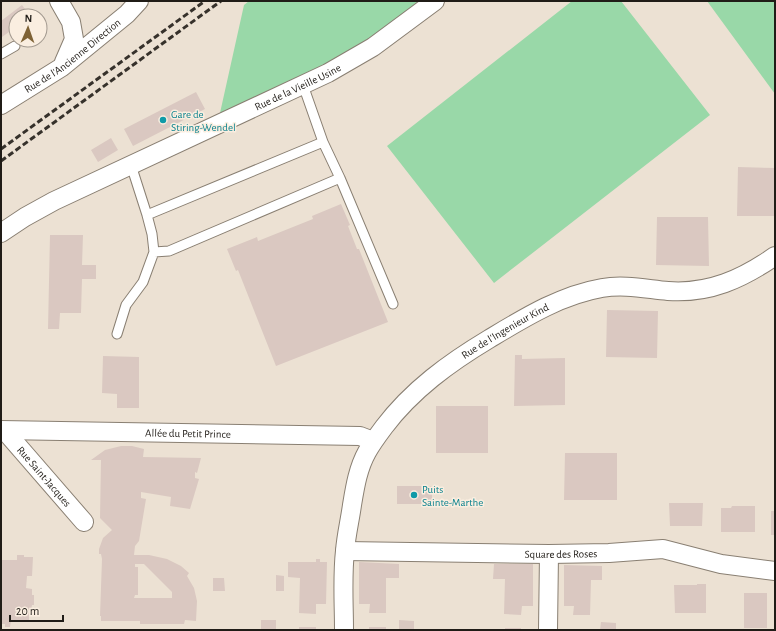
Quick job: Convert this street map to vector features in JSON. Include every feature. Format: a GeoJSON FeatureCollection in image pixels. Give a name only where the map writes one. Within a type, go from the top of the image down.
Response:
{"type":"FeatureCollection","features":[{"type":"Feature","properties":{"kind":"street"},"geometry":{"type":"LineString","coordinates":[[59,1],[71,22],[74,39],[62,67]]}},
{"type":"Feature","properties":{"kind":"street","name":"Rue de l'Ancienne Direction"},"geometry":{"type":"LineString","coordinates":[[1,105],[62,67],[127,14],[139,1]]}},
{"type":"Feature","properties":{"kind":"street","name":"Rue de la Vieille Usine"},"geometry":{"type":"LineString","coordinates":[[1,233],[25,217],[54,201],[328,73],[373,47],[435,1]]}},
{"type":"Feature","properties":{"kind":"street","name":"Rue de l'Ingenieur Kind"},"geometry":{"type":"LineString","coordinates":[[344,630],[345,551],[359,471],[366,452],[373,441],[395,412],[418,390],[444,368],[513,324],[544,307],[566,298],[602,288],[616,286],[669,291],[711,288],[755,270],[775,256]]}},
{"type":"Feature","properties":{"kind":"street","name":"Allée du Petit Prince"},"geometry":{"type":"LineString","coordinates":[[3,430],[360,436],[373,441]]}},
{"type":"Feature","properties":{"kind":"street","name":"Rue Saint-Jacques"},"geometry":{"type":"LineString","coordinates":[[3,430],[84,522]]}},
{"type":"Feature","properties":{"kind":"street","name":"Square des Roses"},"geometry":{"type":"LineString","coordinates":[[345,551],[548,554],[609,553],[663,549],[721,564],[775,571]]}},
{"type":"Feature","properties":{"kind":"street"},"geometry":{"type":"LineString","coordinates":[[548,554],[548,630]]}},
{"type":"Feature","properties":{"kind":"lane"},"geometry":{"type":"LineString","coordinates":[[1,54],[11,48]]}},
{"type":"Feature","properties":{"kind":"lane"},"geometry":{"type":"LineString","coordinates":[[303,85],[323,142],[340,178],[393,304]]}},
{"type":"Feature","properties":{"kind":"lane"},"geometry":{"type":"LineString","coordinates":[[147,215],[323,142]]}},
{"type":"Feature","properties":{"kind":"lane"},"geometry":{"type":"LineString","coordinates":[[117,334],[126,305],[143,282],[154,252],[152,234],[147,215],[131,165]]}},
{"type":"Feature","properties":{"kind":"lane"},"geometry":{"type":"LineString","coordinates":[[154,252],[169,251],[340,178]]}},
{"type":"Feature","properties":{"kind":"green space"},"geometry":{"type":"Polygon","coordinates":[[[249,1],[430,1],[375,42],[218,122],[244,5],[249,1]]]}},
{"type":"Feature","properties":{"kind":"green space"},"geometry":{"type":"Polygon","coordinates":[[[572,1],[621,1],[710,115],[494,283],[387,146],[572,1]]]}},
{"type":"Feature","properties":{"kind":"green space"},"geometry":{"type":"Polygon","coordinates":[[[707,1],[775,1],[775,94],[707,1]]]}},
{"type":"Feature","properties":{"kind":"building"},"geometry":{"type":"Polygon","coordinates":[[[8,16],[8,33],[2,37],[1,35],[1,21],[8,16]]]}},
{"type":"Feature","properties":{"kind":"building"},"geometry":{"type":"Polygon","coordinates":[[[196,92],[205,109],[133,146],[124,129],[196,92]]]}},
{"type":"Feature","properties":{"kind":"building"},"geometry":{"type":"Polygon","coordinates":[[[111,138],[118,150],[98,162],[91,150],[111,138]]]}},
{"type":"Feature","properties":{"kind":"building"},"geometry":{"type":"Polygon","coordinates":[[[738,167],[775,168],[775,216],[737,216],[738,167]]]}},
{"type":"Feature","properties":{"kind":"building"},"geometry":{"type":"Polygon","coordinates":[[[341,204],[350,225],[348,226],[357,249],[359,249],[388,322],[276,366],[238,270],[236,271],[227,249],[257,237],[258,241],[313,219],[312,216],[341,204]]]}},
{"type":"Feature","properties":{"kind":"building"},"geometry":{"type":"Polygon","coordinates":[[[657,217],[708,217],[709,266],[656,265],[657,217]]]}},
{"type":"Feature","properties":{"kind":"building"},"geometry":{"type":"Polygon","coordinates":[[[50,235],[83,235],[82,265],[96,265],[96,279],[82,279],[81,313],[60,313],[59,329],[48,329],[50,235]]]}},
{"type":"Feature","properties":{"kind":"building"},"geometry":{"type":"Polygon","coordinates":[[[607,310],[658,311],[657,358],[606,357],[607,310]]]}},
{"type":"Feature","properties":{"kind":"building"},"geometry":{"type":"Polygon","coordinates":[[[515,355],[522,355],[522,359],[565,358],[565,405],[514,406],[515,355]]]}},
{"type":"Feature","properties":{"kind":"building"},"geometry":{"type":"Polygon","coordinates":[[[103,356],[139,357],[139,408],[117,408],[117,394],[102,393],[103,356]]]}},
{"type":"Feature","properties":{"kind":"building"},"geometry":{"type":"Polygon","coordinates":[[[436,406],[488,406],[488,453],[436,453],[436,406]]]}},
{"type":"Feature","properties":{"kind":"building"},"geometry":{"type":"Polygon","coordinates":[[[121,446],[132,446],[144,449],[143,457],[201,458],[197,473],[195,472],[195,478],[199,479],[190,509],[170,506],[171,497],[141,492],[141,498],[146,499],[139,541],[135,546],[134,555],[149,555],[167,559],[181,566],[189,573],[187,576],[194,588],[197,601],[196,621],[185,620],[184,624],[140,624],[140,621],[101,621],[102,559],[101,554],[99,554],[99,549],[103,538],[112,530],[100,518],[101,460],[91,460],[105,450],[121,446]],[[135,564],[135,567],[138,567],[138,595],[135,595],[134,598],[172,598],[172,592],[144,564],[135,564]]]}},
{"type":"Feature","properties":{"kind":"building"},"geometry":{"type":"Polygon","coordinates":[[[565,453],[617,453],[617,500],[564,500],[565,453]]]}},
{"type":"Feature","properties":{"kind":"building","name":"Puits Sainte-Marthe"},"geometry":{"type":"Polygon","coordinates":[[[397,486],[432,486],[432,504],[397,504],[397,486]]]}},
{"type":"Feature","properties":{"kind":"building"},"geometry":{"type":"Polygon","coordinates":[[[669,503],[703,503],[702,526],[670,526],[669,503]]]}},
{"type":"Feature","properties":{"kind":"building"},"geometry":{"type":"Polygon","coordinates":[[[732,506],[755,506],[755,532],[721,532],[721,508],[731,508],[732,506]]]}},
{"type":"Feature","properties":{"kind":"building"},"geometry":{"type":"Polygon","coordinates":[[[771,511],[775,511],[775,535],[771,535],[771,511]]]}},
{"type":"Feature","properties":{"kind":"building"},"geometry":{"type":"Polygon","coordinates":[[[17,555],[33,557],[32,576],[27,576],[26,588],[32,589],[32,595],[34,595],[34,605],[32,605],[31,610],[29,610],[29,621],[11,620],[10,627],[5,627],[5,624],[1,624],[1,560],[17,560],[17,555]]]}},
{"type":"Feature","properties":{"kind":"building"},"geometry":{"type":"Polygon","coordinates":[[[316,559],[320,559],[320,562],[327,562],[326,604],[316,604],[316,614],[299,613],[300,578],[288,577],[288,562],[316,562],[316,559]]]}},
{"type":"Feature","properties":{"kind":"building"},"geometry":{"type":"Polygon","coordinates":[[[359,562],[399,564],[399,578],[386,578],[386,613],[369,613],[370,604],[359,604],[359,562]]]}},
{"type":"Feature","properties":{"kind":"building"},"geometry":{"type":"Polygon","coordinates":[[[494,564],[533,564],[533,606],[522,606],[521,615],[504,614],[505,579],[493,579],[494,564]]]}},
{"type":"Feature","properties":{"kind":"building"},"geometry":{"type":"Polygon","coordinates":[[[564,565],[602,566],[602,580],[591,580],[590,615],[573,615],[574,606],[564,606],[564,565]]]}},
{"type":"Feature","properties":{"kind":"building"},"geometry":{"type":"Polygon","coordinates":[[[276,575],[284,576],[284,591],[276,591],[276,575]]]}},
{"type":"Feature","properties":{"kind":"building"},"geometry":{"type":"Polygon","coordinates":[[[213,578],[224,578],[225,591],[213,591],[213,578]]]}},
{"type":"Feature","properties":{"kind":"building"},"geometry":{"type":"Polygon","coordinates":[[[706,584],[706,613],[675,613],[674,585],[706,584]]]}},
{"type":"Feature","properties":{"kind":"building"},"geometry":{"type":"Polygon","coordinates":[[[744,593],[767,593],[767,628],[744,628],[744,593]]]}},
{"type":"Feature","properties":{"kind":"building"},"geometry":{"type":"Polygon","coordinates":[[[261,620],[276,620],[276,630],[261,630],[261,620]]]}},
{"type":"Feature","properties":{"kind":"building"},"geometry":{"type":"Polygon","coordinates":[[[399,620],[414,621],[414,629],[399,629],[399,620]]]}},
{"type":"Feature","properties":{"kind":"building"},"geometry":{"type":"Polygon","coordinates":[[[601,622],[616,623],[616,630],[600,630],[601,622]]]}},
{"type":"Feature","properties":{"kind":"building"},"geometry":{"type":"Polygon","coordinates":[[[299,627],[316,627],[316,630],[299,630],[299,627]]]}},
{"type":"Feature","properties":{"kind":"building"},"geometry":{"type":"Polygon","coordinates":[[[369,627],[386,627],[386,630],[369,630],[369,627]]]}},
{"type":"Feature","properties":{"kind":"building"},"geometry":{"type":"Polygon","coordinates":[[[505,628],[521,628],[521,630],[505,630],[505,628]]]}},
{"type":"Feature","properties":{"kind":"railway"},"geometry":{"type":"LineString","coordinates":[[1,149],[205,1]]}},
{"type":"Feature","properties":{"kind":"railway"},"geometry":{"type":"LineString","coordinates":[[1,161],[221,1]]}},
{"type":"Feature","properties":{"kind":"place","name":"Gare de Stiring-Wendel"},"geometry":{"type":"Point","coordinates":[163,120]}},
{"type":"Feature","properties":{"kind":"place","name":"Puits Sainte-Marthe"},"geometry":{"type":"Point","coordinates":[414,495]}}]}
